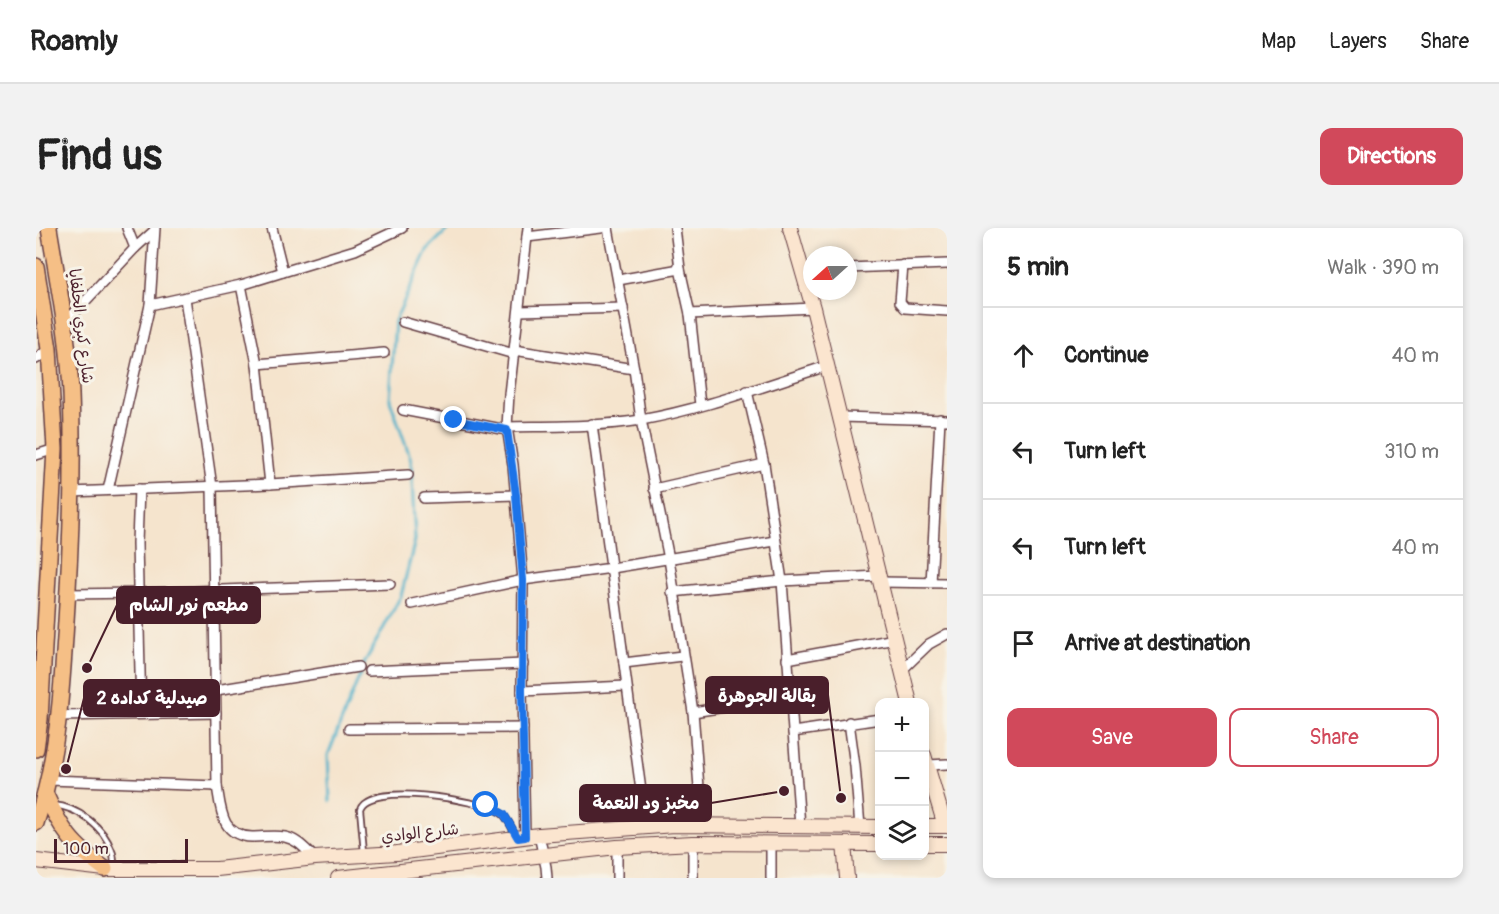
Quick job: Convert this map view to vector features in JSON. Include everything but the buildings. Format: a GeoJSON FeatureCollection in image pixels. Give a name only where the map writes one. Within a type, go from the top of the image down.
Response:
{"type":"FeatureCollection","features":[{"type":"Feature","properties":{"kind":"main road","name":"شارع كبري الحلفايا"},"geometry":{"type":"LineString","coordinates":[[36,823],[48,793],[59,716],[68,594],[71,492],[72,404],[64,323],[49,228]]}},
{"type":"Feature","properties":{"kind":"main road"},"geometry":{"type":"LineString","coordinates":[[790,228],[803,266]]}},
{"type":"Feature","properties":{"kind":"main road"},"geometry":{"type":"LineString","coordinates":[[36,266],[49,349],[55,445],[43,672],[36,749]]}},
{"type":"Feature","properties":{"kind":"main road"},"geometry":{"type":"LineString","coordinates":[[814,300],[827,366],[909,698]]}},
{"type":"Feature","properties":{"kind":"main road"},"geometry":{"type":"LineString","coordinates":[[54,404],[72,404]]}},
{"type":"Feature","properties":{"kind":"main road"},"geometry":{"type":"LineString","coordinates":[[55,445],[72,441]]}},
{"type":"Feature","properties":{"kind":"main road"},"geometry":{"type":"LineString","coordinates":[[929,770],[946,826],[929,826]]}},
{"type":"Feature","properties":{"kind":"main road"},"geometry":{"type":"LineString","coordinates":[[48,793],[71,841],[110,868]]}},
{"type":"Feature","properties":{"kind":"main road","name":"شارع الوادي"},"geometry":{"type":"LineString","coordinates":[[36,861],[110,868],[217,869],[527,837],[646,828],[702,825],[875,827]]}},
{"type":"Feature","properties":{"kind":"main road"},"geometry":{"type":"LineString","coordinates":[[478,843],[481,864]]}},
{"type":"Feature","properties":{"kind":"main road"},"geometry":{"type":"LineString","coordinates":[[338,878],[397,875],[617,847],[693,843],[875,844]]}},
{"type":"Feature","properties":{"kind":"main road"},"geometry":{"type":"LineString","coordinates":[[844,844],[847,878]]}},
{"type":"Feature","properties":{"kind":"main road"},"geometry":{"type":"LineString","coordinates":[[929,844],[947,844]]}},
{"type":"Feature","properties":{"kind":"street"},"geometry":{"type":"LineString","coordinates":[[127,228],[135,248]]}},
{"type":"Feature","properties":{"kind":"street"},"geometry":{"type":"LineString","coordinates":[[272,228],[283,272]]}},
{"type":"Feature","properties":{"kind":"street"},"geometry":{"type":"LineString","coordinates":[[150,305],[241,285],[355,250],[402,228]]}},
{"type":"Feature","properties":{"kind":"street"},"geometry":{"type":"LineString","coordinates":[[546,878],[546,867],[542,855],[527,837],[522,691],[523,580],[516,495],[507,429],[528,233],[601,228]]}},
{"type":"Feature","properties":{"kind":"street"},"geometry":{"type":"LineString","coordinates":[[608,228],[641,420],[669,559],[682,656],[693,712],[702,825]]}},
{"type":"Feature","properties":{"kind":"street"},"geometry":{"type":"LineString","coordinates":[[675,228],[680,269],[690,314],[700,405]]}},
{"type":"Feature","properties":{"kind":"street"},"geometry":{"type":"LineString","coordinates":[[64,323],[154,230]]}},
{"type":"Feature","properties":{"kind":"street"},"geometry":{"type":"LineString","coordinates":[[108,490],[150,305],[154,230]]}},
{"type":"Feature","properties":{"kind":"street"},"geometry":{"type":"LineString","coordinates":[[857,268],[947,264]]}},
{"type":"Feature","properties":{"kind":"street"},"geometry":{"type":"LineString","coordinates":[[903,265],[900,302],[905,308],[947,311]]}},
{"type":"Feature","properties":{"kind":"street"},"geometry":{"type":"LineString","coordinates":[[618,280],[680,269]]}},
{"type":"Feature","properties":{"kind":"street"},"geometry":{"type":"LineString","coordinates":[[241,285],[257,364],[270,484]]}},
{"type":"Feature","properties":{"kind":"street"},"geometry":{"type":"LineString","coordinates":[[184,298],[212,487],[217,786],[222,815],[226,826],[234,832],[249,837],[286,837],[297,842],[315,858]]}},
{"type":"Feature","properties":{"kind":"street"},"geometry":{"type":"LineString","coordinates":[[690,314],[806,300]]}},
{"type":"Feature","properties":{"kind":"street"},"geometry":{"type":"LineString","coordinates":[[520,311],[623,308]]}},
{"type":"Feature","properties":{"kind":"street"},"geometry":{"type":"LineString","coordinates":[[403,322],[514,352],[634,369]]}},
{"type":"Feature","properties":{"kind":"street"},"geometry":{"type":"LineString","coordinates":[[36,359],[49,349]]}},
{"type":"Feature","properties":{"kind":"street"},"geometry":{"type":"LineString","coordinates":[[257,364],[384,353]]}},
{"type":"Feature","properties":{"kind":"street"},"geometry":{"type":"LineString","coordinates":[[403,410],[507,429],[641,420],[700,405],[827,366]]}},
{"type":"Feature","properties":{"kind":"street"},"geometry":{"type":"LineString","coordinates":[[747,391],[764,464],[782,581],[800,826]]}},
{"type":"Feature","properties":{"kind":"street"},"geometry":{"type":"LineString","coordinates":[[840,417],[943,419],[931,583]]}},
{"type":"Feature","properties":{"kind":"street"},"geometry":{"type":"LineString","coordinates":[[592,424],[646,828]]}},
{"type":"Feature","properties":{"kind":"street"},"geometry":{"type":"LineString","coordinates":[[36,454],[55,445]]}},
{"type":"Feature","properties":{"kind":"street"},"geometry":{"type":"LineString","coordinates":[[654,489],[764,464]]}},
{"type":"Feature","properties":{"kind":"street"},"geometry":{"type":"LineString","coordinates":[[71,492],[212,487],[408,475]]}},
{"type":"Feature","properties":{"kind":"street"},"geometry":{"type":"LineString","coordinates":[[139,489],[137,543],[141,714]]}},
{"type":"Feature","properties":{"kind":"street"},"geometry":{"type":"LineString","coordinates":[[424,498],[516,495]]}},
{"type":"Feature","properties":{"kind":"street"},"geometry":{"type":"LineString","coordinates":[[412,604],[523,580],[775,541]]}},
{"type":"Feature","properties":{"kind":"street"},"geometry":{"type":"LineString","coordinates":[[672,592],[782,581],[879,579],[947,583]]}},
{"type":"Feature","properties":{"kind":"street"},"geometry":{"type":"LineString","coordinates":[[68,594],[390,584]]}},
{"type":"Feature","properties":{"kind":"street"},"geometry":{"type":"LineString","coordinates":[[902,670],[929,644],[947,634]]}},
{"type":"Feature","properties":{"kind":"street"},"geometry":{"type":"LineString","coordinates":[[787,659],[895,639]]}},
{"type":"Feature","properties":{"kind":"street"},"geometry":{"type":"LineString","coordinates":[[624,663],[682,656]]}},
{"type":"Feature","properties":{"kind":"street"},"geometry":{"type":"LineString","coordinates":[[369,671],[522,664]]}},
{"type":"Feature","properties":{"kind":"street"},"geometry":{"type":"LineString","coordinates":[[216,690],[358,667]]}},
{"type":"Feature","properties":{"kind":"street"},"geometry":{"type":"LineString","coordinates":[[522,691],[626,686]]}},
{"type":"Feature","properties":{"kind":"street"},"geometry":{"type":"LineString","coordinates":[[693,712],[789,697]]}},
{"type":"Feature","properties":{"kind":"street"},"geometry":{"type":"LineString","coordinates":[[59,716],[216,713]]}},
{"type":"Feature","properties":{"kind":"street"},"geometry":{"type":"LineString","coordinates":[[793,732],[875,719]]}},
{"type":"Feature","properties":{"kind":"street"},"geometry":{"type":"LineString","coordinates":[[849,722],[860,827]]}},
{"type":"Feature","properties":{"kind":"street"},"geometry":{"type":"LineString","coordinates":[[350,729],[523,728]]}},
{"type":"Feature","properties":{"kind":"street"},"geometry":{"type":"LineString","coordinates":[[929,761],[947,764]]}},
{"type":"Feature","properties":{"kind":"street"},"geometry":{"type":"LineString","coordinates":[[48,793],[217,786]]}},
{"type":"Feature","properties":{"kind":"street"},"geometry":{"type":"LineString","coordinates":[[693,843],[693,878]]}},
{"type":"Feature","properties":{"kind":"street"},"geometry":{"type":"LineString","coordinates":[[771,843],[771,878]]}},
{"type":"Feature","properties":{"kind":"street"},"geometry":{"type":"LineString","coordinates":[[617,847],[617,878]]}},
{"type":"Feature","properties":{"kind":"lane"},"geometry":{"type":"LineString","coordinates":[[48,793],[64,806],[81,813],[98,829],[112,851],[110,868]]}},
{"type":"Feature","properties":{"kind":"lane"},"geometry":{"type":"LineString","coordinates":[[364,855],[360,809],[365,801],[386,796],[422,795],[486,805],[504,814],[527,837]]}},
{"type":"Feature","properties":{"kind":"waterway"},"geometry":{"type":"LineString","coordinates":[[330,801],[328,755],[365,662],[401,596],[415,540],[411,460],[390,400],[395,321],[427,250],[449,228]]}},
{"type":"Feature","properties":{"kind":"place","name":"مطعم نور الشام"},"geometry":{"type":"Point","coordinates":[87,668]}},
{"type":"Feature","properties":{"kind":"place","name":"صيدلية كداده 2"},"geometry":{"type":"Point","coordinates":[66,769]}},
{"type":"Feature","properties":{"kind":"place","name":"مخبز ود النعمة"},"geometry":{"type":"Point","coordinates":[784,791]}},
{"type":"Feature","properties":{"kind":"place","name":"بقالة الجوهرة"},"geometry":{"type":"Point","coordinates":[841,798]}},
{"type":"Feature","properties":{"kind":"route"},"geometry":{"type":"LineString","coordinates":[[454,420],[507,430],[516,495],[523,580],[522,691],[525,837],[518,838],[504,814],[486,805]]}}]}
